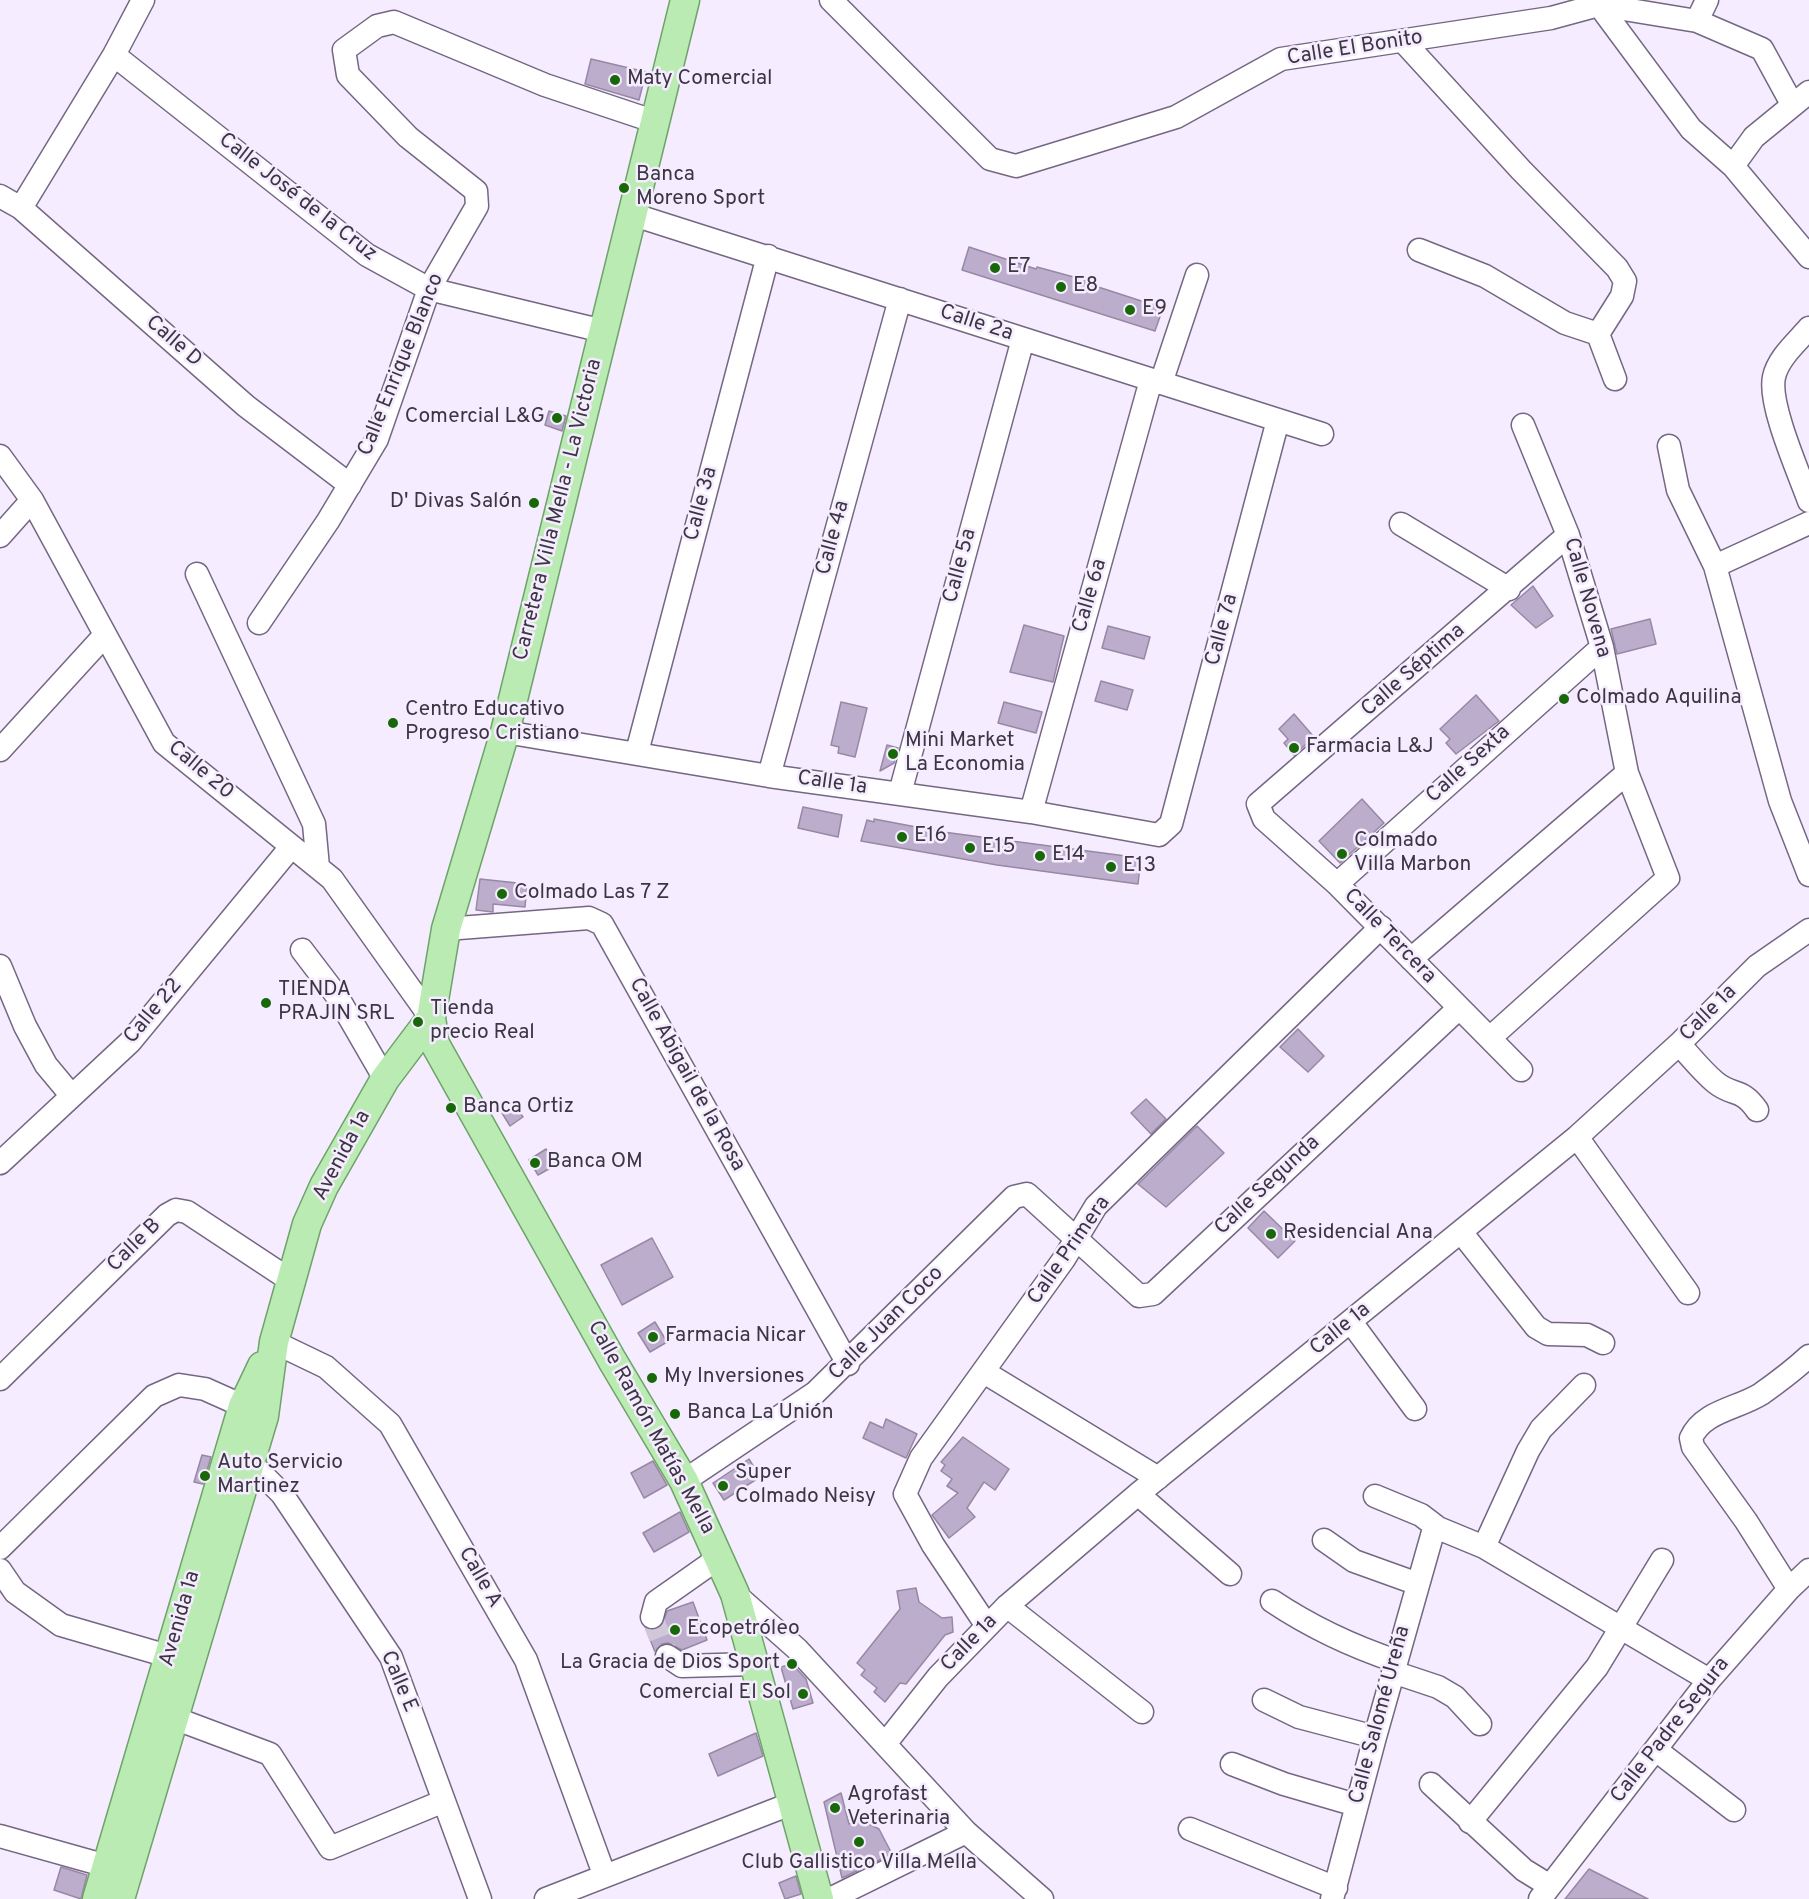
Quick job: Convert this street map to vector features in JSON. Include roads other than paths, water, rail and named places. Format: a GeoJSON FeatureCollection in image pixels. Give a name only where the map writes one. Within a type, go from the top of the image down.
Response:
{"type":"FeatureCollection","features":[{"type":"Feature","properties":{"kind":"main road","name":"Carretera Villa Mella - La Victoria"},"geometry":{"type":"LineString","coordinates":[[431,1018],[446,929],[506,732],[685,0]]}},
{"type":"Feature","properties":{"kind":"main road","name":"Avenida 1a"},"geometry":{"type":"LineString","coordinates":[[120,1899],[118,1868],[181,1660],[264,1416],[274,1342],[307,1224],[324,1186],[385,1079],[431,1018]]}},
{"type":"Feature","properties":{"kind":"main road","name":"Calle Ramón Matías Mella"},"geometry":{"type":"LineString","coordinates":[[431,1018],[435,1044],[612,1360],[684,1481],[720,1557],[735,1593],[819,1899]]}},
{"type":"Feature","properties":{"kind":"main road","name":"Avenida 1a"},"geometry":{"type":"LineString","coordinates":[[97,1899],[118,1868],[174,1718],[181,1660],[243,1406],[274,1342]]}},
{"type":"Feature","properties":{"kind":"street"},"geometry":{"type":"LineString","coordinates":[[21,208],[114,55],[143,0]]}},
{"type":"Feature","properties":{"kind":"street","name":"Calle El Bonito"},"geometry":{"type":"LineString","coordinates":[[831,0],[990,159],[1016,166],[1176,117],[1281,59],[1551,18],[1601,3]]}},
{"type":"Feature","properties":{"kind":"street"},"geometry":{"type":"LineString","coordinates":[[1696,21],[1707,0]]}},
{"type":"Feature","properties":{"kind":"street"},"geometry":{"type":"LineString","coordinates":[[1601,3],[1696,21],[1762,49],[1800,98],[1754,137],[1733,166]]}},
{"type":"Feature","properties":{"kind":"street"},"geometry":{"type":"LineString","coordinates":[[1601,3],[1691,129],[1733,166],[1809,257]]}},
{"type":"Feature","properties":{"kind":"street","name":"Calle Enrique Blanco"},"geometry":{"type":"LineString","coordinates":[[259,623],[350,485],[376,439],[429,289],[477,206],[476,191],[408,136],[348,75],[344,50],[377,26],[394,22],[545,85],[656,122]]}},
{"type":"Feature","properties":{"kind":"street"},"geometry":{"type":"LineString","coordinates":[[1402,41],[1521,170],[1617,268],[1625,281],[1622,296],[1598,334]]}},
{"type":"Feature","properties":{"kind":"street","name":"Calle José de la Cruz"},"geometry":{"type":"LineString","coordinates":[[114,55],[367,255],[429,289],[603,331]]}},
{"type":"Feature","properties":{"kind":"street","name":"Calle D"},"geometry":{"type":"LineString","coordinates":[[0,196],[21,208],[246,406],[350,485]]}},
{"type":"Feature","properties":{"kind":"street","name":"Calle 2a"},"geometry":{"type":"LineString","coordinates":[[631,214],[1322,434]]}},
{"type":"Feature","properties":{"kind":"street"},"geometry":{"type":"LineString","coordinates":[[1419,250],[1485,276],[1565,323],[1598,334]]}},
{"type":"Feature","properties":{"kind":"street","name":"Calle 3a"},"geometry":{"type":"LineString","coordinates":[[637,752],[768,256]]}},
{"type":"Feature","properties":{"kind":"street","name":"Calle 6a"},"geometry":{"type":"LineString","coordinates":[[1031,812],[1156,382],[1197,275]]}},
{"type":"Feature","properties":{"kind":"street","name":"Calle 4a"},"geometry":{"type":"LineString","coordinates":[[769,776],[900,299]]}},
{"type":"Feature","properties":{"kind":"street"},"geometry":{"type":"LineString","coordinates":[[1809,328],[1783,358],[1774,375],[1772,395],[1809,501]]}},
{"type":"Feature","properties":{"kind":"street"},"geometry":{"type":"LineString","coordinates":[[1598,334],[1615,379]]}},
{"type":"Feature","properties":{"kind":"street","name":"Calle 5a"},"geometry":{"type":"LineString","coordinates":[[900,793],[1023,339]]}},
{"type":"Feature","properties":{"kind":"street","name":"Calle 7a"},"geometry":{"type":"LineString","coordinates":[[1159,836],[1171,824],[1278,420]]}},
{"type":"Feature","properties":{"kind":"street","name":"Calle Novena"},"geometry":{"type":"LineString","coordinates":[[1491,1037],[1668,878],[1627,773],[1602,647],[1568,535],[1523,425]]}},
{"type":"Feature","properties":{"kind":"street"},"geometry":{"type":"LineString","coordinates":[[1669,446],[1678,490],[1715,566],[1780,801],[1809,875]]}},
{"type":"Feature","properties":{"kind":"street","name":"Calle 20"},"geometry":{"type":"LineString","coordinates":[[0,456],[32,500],[164,743],[332,879],[372,931],[431,1018]]}},
{"type":"Feature","properties":{"kind":"street"},"geometry":{"type":"LineString","coordinates":[[0,536],[32,500]]}},
{"type":"Feature","properties":{"kind":"street"},"geometry":{"type":"LineString","coordinates":[[1715,566],[1809,523]]}},
{"type":"Feature","properties":{"kind":"street"},"geometry":{"type":"LineString","coordinates":[[1401,524],[1509,590]]}},
{"type":"Feature","properties":{"kind":"street","name":"Calle Séptima"},"geometry":{"type":"LineString","coordinates":[[1258,804],[1509,590],[1568,535]]}},
{"type":"Feature","properties":{"kind":"street"},"geometry":{"type":"LineString","coordinates":[[197,574],[314,824],[318,867]]}},
{"type":"Feature","properties":{"kind":"street"},"geometry":{"type":"LineString","coordinates":[[0,750],[105,634]]}},
{"type":"Feature","properties":{"kind":"street","name":"Calle Sexta"},"geometry":{"type":"LineString","coordinates":[[1337,884],[1602,647]]}},
{"type":"Feature","properties":{"kind":"street","name":"Calle 1a"},"geometry":{"type":"LineString","coordinates":[[506,732],[637,752],[769,776],[1031,812],[1159,836]]}},
{"type":"Feature","properties":{"kind":"street"},"geometry":{"type":"LineString","coordinates":[[1411,959],[1627,773]]}},
{"type":"Feature","properties":{"kind":"street","name":"Calle Tercera"},"geometry":{"type":"LineString","coordinates":[[1258,804],[1264,819],[1337,884],[1458,1009],[1491,1037],[1521,1070]]}},
{"type":"Feature","properties":{"kind":"street","name":"Calle 22"},"geometry":{"type":"LineString","coordinates":[[0,1163],[130,1042],[291,847]]}},
{"type":"Feature","properties":{"kind":"street","name":"Calle Abigail de la Rosa"},"geometry":{"type":"LineString","coordinates":[[446,929],[589,918],[602,924],[848,1364]]}},
{"type":"Feature","properties":{"kind":"street","name":"Calle Primera"},"geometry":{"type":"LineString","coordinates":[[987,1626],[933,1545],[905,1494],[921,1458],[1064,1259],[1096,1206],[1381,927]]}},
{"type":"Feature","properties":{"kind":"street","name":"Calle 1a"},"geometry":{"type":"LineString","coordinates":[[885,1744],[938,1677],[1007,1606],[1138,1494],[1577,1137],[1679,1044],[1757,966],[1809,930]]}},
{"type":"Feature","properties":{"kind":"street"},"geometry":{"type":"LineString","coordinates":[[302,950],[337,996],[385,1079]]}},
{"type":"Feature","properties":{"kind":"street"},"geometry":{"type":"LineString","coordinates":[[0,966],[25,1026],[46,1065],[71,1095]]}},
{"type":"Feature","properties":{"kind":"street","name":"Calle Segunda"},"geometry":{"type":"LineString","coordinates":[[1076,1236],[1139,1296],[1153,1294],[1458,1009]]}},
{"type":"Feature","properties":{"kind":"street"},"geometry":{"type":"LineString","coordinates":[[1679,1044],[1715,1082],[1727,1090],[1748,1096],[1756,1110]]}},
{"type":"Feature","properties":{"kind":"street"},"geometry":{"type":"LineString","coordinates":[[1577,1137],[1688,1293]]}},
{"type":"Feature","properties":{"kind":"street","name":"Calle Juan Coco"},"geometry":{"type":"LineString","coordinates":[[684,1481],[815,1393],[848,1364],[1014,1197],[1027,1194],[1076,1236]]}},
{"type":"Feature","properties":{"kind":"street","name":"Calle B"},"geometry":{"type":"LineString","coordinates":[[0,1379],[167,1215],[176,1210],[187,1212],[290,1280]]}},
{"type":"Feature","properties":{"kind":"street"},"geometry":{"type":"LineString","coordinates":[[1461,1232],[1536,1327],[1548,1334],[1587,1335],[1603,1343]]}},
{"type":"Feature","properties":{"kind":"street"},"geometry":{"type":"LineString","coordinates":[[1351,1322],[1415,1409]]}},
{"type":"Feature","properties":{"kind":"street","name":"Calle A"},"geometry":{"type":"LineString","coordinates":[[274,1342],[326,1367],[390,1424],[526,1660],[604,1874]]}},
{"type":"Feature","properties":{"kind":"street"},"geometry":{"type":"LineString","coordinates":[[1789,1589],[1746,1521],[1693,1447],[1691,1438],[1704,1420],[1758,1395],[1788,1375],[1809,1356]]}},
{"type":"Feature","properties":{"kind":"street"},"geometry":{"type":"LineString","coordinates":[[984,1372],[1158,1478]]}},
{"type":"Feature","properties":{"kind":"street"},"geometry":{"type":"LineString","coordinates":[[0,1548],[154,1396],[179,1385],[205,1389],[243,1406]]}},
{"type":"Feature","properties":{"kind":"street"},"geometry":{"type":"LineString","coordinates":[[1484,1547],[1537,1436],[1584,1385]]}},
{"type":"Feature","properties":{"kind":"street","name":"Calle E"},"geometry":{"type":"LineString","coordinates":[[250,1462],[282,1494],[391,1657],[480,1899]]}},
{"type":"Feature","properties":{"kind":"street"},"geometry":{"type":"LineString","coordinates":[[1138,1494],[1230,1574]]}},
{"type":"Feature","properties":{"kind":"street"},"geometry":{"type":"LineString","coordinates":[[1375,1496],[1421,1515],[1435,1530],[1484,1547],[1709,1680]]}},
{"type":"Feature","properties":{"kind":"street","name":"Calle Salomé Ureña"},"geometry":{"type":"LineString","coordinates":[[1334,1894],[1394,1666],[1435,1530]]}},
{"type":"Feature","properties":{"kind":"street"},"geometry":{"type":"LineString","coordinates":[[1324,1540],[1354,1561],[1418,1584]]}},
{"type":"Feature","properties":{"kind":"street"},"geometry":{"type":"LineString","coordinates":[[652,1617],[656,1602],[720,1557]]}},
{"type":"Feature","properties":{"kind":"street"},"geometry":{"type":"LineString","coordinates":[[1470,1822],[1596,1666],[1622,1628],[1662,1560]]}},
{"type":"Feature","properties":{"kind":"street"},"geometry":{"type":"LineString","coordinates":[[0,1570],[15,1592],[61,1625],[181,1660]]}},
{"type":"Feature","properties":{"kind":"street","name":"Calle Padre Segura"},"geometry":{"type":"LineString","coordinates":[[1545,1893],[1709,1680],[1789,1589],[1809,1570]]}},
{"type":"Feature","properties":{"kind":"street"},"geometry":{"type":"LineString","coordinates":[[735,1593],[797,1649],[966,1832],[1042,1899]]}},
{"type":"Feature","properties":{"kind":"street"},"geometry":{"type":"LineString","coordinates":[[1272,1601],[1309,1625],[1455,1697],[1480,1724]]}},
{"type":"Feature","properties":{"kind":"street"},"geometry":{"type":"LineString","coordinates":[[1007,1606],[1142,1712]]}},
{"type":"Feature","properties":{"kind":"street"},"geometry":{"type":"LineString","coordinates":[[667,1656],[682,1666],[755,1664]]}},
{"type":"Feature","properties":{"kind":"street"},"geometry":{"type":"LineString","coordinates":[[1264,1700],[1299,1717],[1375,1737]]}},
{"type":"Feature","properties":{"kind":"street"},"geometry":{"type":"LineString","coordinates":[[174,1718],[270,1754],[330,1848],[444,1801]]}},
{"type":"Feature","properties":{"kind":"street"},"geometry":{"type":"LineString","coordinates":[[1656,1749],[1734,1810]]}},
{"type":"Feature","properties":{"kind":"street"},"geometry":{"type":"LineString","coordinates":[[1232,1764],[1284,1784],[1356,1805]]}},
{"type":"Feature","properties":{"kind":"street"},"geometry":{"type":"LineString","coordinates":[[1431,1784],[1524,1870],[1545,1893]]}},
{"type":"Feature","properties":{"kind":"street"},"geometry":{"type":"LineString","coordinates":[[546,1899],[604,1874],[793,1803]]}},
{"type":"Feature","properties":{"kind":"street"},"geometry":{"type":"LineString","coordinates":[[1190,1829],[1334,1894]]}},
{"type":"Feature","properties":{"kind":"street"},"geometry":{"type":"LineString","coordinates":[[830,1899],[966,1832]]}},
{"type":"Feature","properties":{"kind":"street"},"geometry":{"type":"LineString","coordinates":[[0,1836],[118,1868]]}},
{"type":"Feature","properties":{"kind":"tunnel"},"geometry":{"type":"LineString","coordinates":[[652,1617],[667,1656]]}},
{"type":"Feature","properties":{"kind":"place","name":"Maty Comercial"},"geometry":{"type":"Point","coordinates":[615,80]}},
{"type":"Feature","properties":{"kind":"place","name":"Banca Moreno Sport"},"geometry":{"type":"Point","coordinates":[624,188]}},
{"type":"Feature","properties":{"kind":"place","name":"E7"},"geometry":{"type":"Point","coordinates":[995,268]}},
{"type":"Feature","properties":{"kind":"place","name":"E8"},"geometry":{"type":"Point","coordinates":[1061,287]}},
{"type":"Feature","properties":{"kind":"place","name":"E9"},"geometry":{"type":"Point","coordinates":[1130,310]}},
{"type":"Feature","properties":{"kind":"place","name":"Comercial L&G"},"geometry":{"type":"Point","coordinates":[557,418]}},
{"type":"Feature","properties":{"kind":"place","name":"D' Divas Salón"},"geometry":{"type":"Point","coordinates":[534,503]}},
{"type":"Feature","properties":{"kind":"place","name":"Colmado Aquilina"},"geometry":{"type":"Point","coordinates":[1564,699]}},
{"type":"Feature","properties":{"kind":"place","name":"Centro Educativo Progreso Cristiano"},"geometry":{"type":"Point","coordinates":[393,723]}},
{"type":"Feature","properties":{"kind":"place","name":"Farmacia L&J"},"geometry":{"type":"Point","coordinates":[1294,748]}},
{"type":"Feature","properties":{"kind":"place","name":"Mini Market La Economia"},"geometry":{"type":"Point","coordinates":[893,754]}},
{"type":"Feature","properties":{"kind":"place","name":"E16"},"geometry":{"type":"Point","coordinates":[902,837]}},
{"type":"Feature","properties":{"kind":"place","name":"E15"},"geometry":{"type":"Point","coordinates":[970,848]}},
{"type":"Feature","properties":{"kind":"place","name":"Colmado Villa Marbon"},"geometry":{"type":"Point","coordinates":[1342,854]}},
{"type":"Feature","properties":{"kind":"place","name":"E14"},"geometry":{"type":"Point","coordinates":[1040,856]}},
{"type":"Feature","properties":{"kind":"place","name":"E13"},"geometry":{"type":"Point","coordinates":[1111,867]}},
{"type":"Feature","properties":{"kind":"place","name":"Colmado Las 7 Z"},"geometry":{"type":"Point","coordinates":[502,894]}},
{"type":"Feature","properties":{"kind":"place","name":"TIENDA PRAJIN SRL"},"geometry":{"type":"Point","coordinates":[266,1003]}},
{"type":"Feature","properties":{"kind":"place","name":"Tienda precio Real"},"geometry":{"type":"Point","coordinates":[418,1022]}},
{"type":"Feature","properties":{"kind":"place","name":"Banca Ortiz"},"geometry":{"type":"Point","coordinates":[451,1108]}},
{"type":"Feature","properties":{"kind":"place","name":"Banca OM"},"geometry":{"type":"Point","coordinates":[535,1163]}},
{"type":"Feature","properties":{"kind":"place","name":"Residencial Ana"},"geometry":{"type":"Point","coordinates":[1271,1234]}},
{"type":"Feature","properties":{"kind":"place","name":"Farmacia Nicar"},"geometry":{"type":"Point","coordinates":[653,1337]}},
{"type":"Feature","properties":{"kind":"place","name":"My Inversiones"},"geometry":{"type":"Point","coordinates":[652,1378]}},
{"type":"Feature","properties":{"kind":"place","name":"Banca La Unión"},"geometry":{"type":"Point","coordinates":[675,1414]}},
{"type":"Feature","properties":{"kind":"place","name":"Auto Servicio Martinez"},"geometry":{"type":"Point","coordinates":[205,1476]}},
{"type":"Feature","properties":{"kind":"place","name":"Super Colmado Neisy"},"geometry":{"type":"Point","coordinates":[723,1486]}},
{"type":"Feature","properties":{"kind":"place","name":"Ecopetróleo"},"geometry":{"type":"Point","coordinates":[675,1630]}},
{"type":"Feature","properties":{"kind":"place","name":"La Gracia de Dios Sport"},"geometry":{"type":"Point","coordinates":[792,1664]}},
{"type":"Feature","properties":{"kind":"place","name":"Comercial El Sol"},"geometry":{"type":"Point","coordinates":[803,1694]}},
{"type":"Feature","properties":{"kind":"place","name":"Agrofast Veterinaria"},"geometry":{"type":"Point","coordinates":[835,1808]}},
{"type":"Feature","properties":{"kind":"place","name":"Club Gallistico Villa Mella"},"geometry":{"type":"Point","coordinates":[859,1842]}}]}
